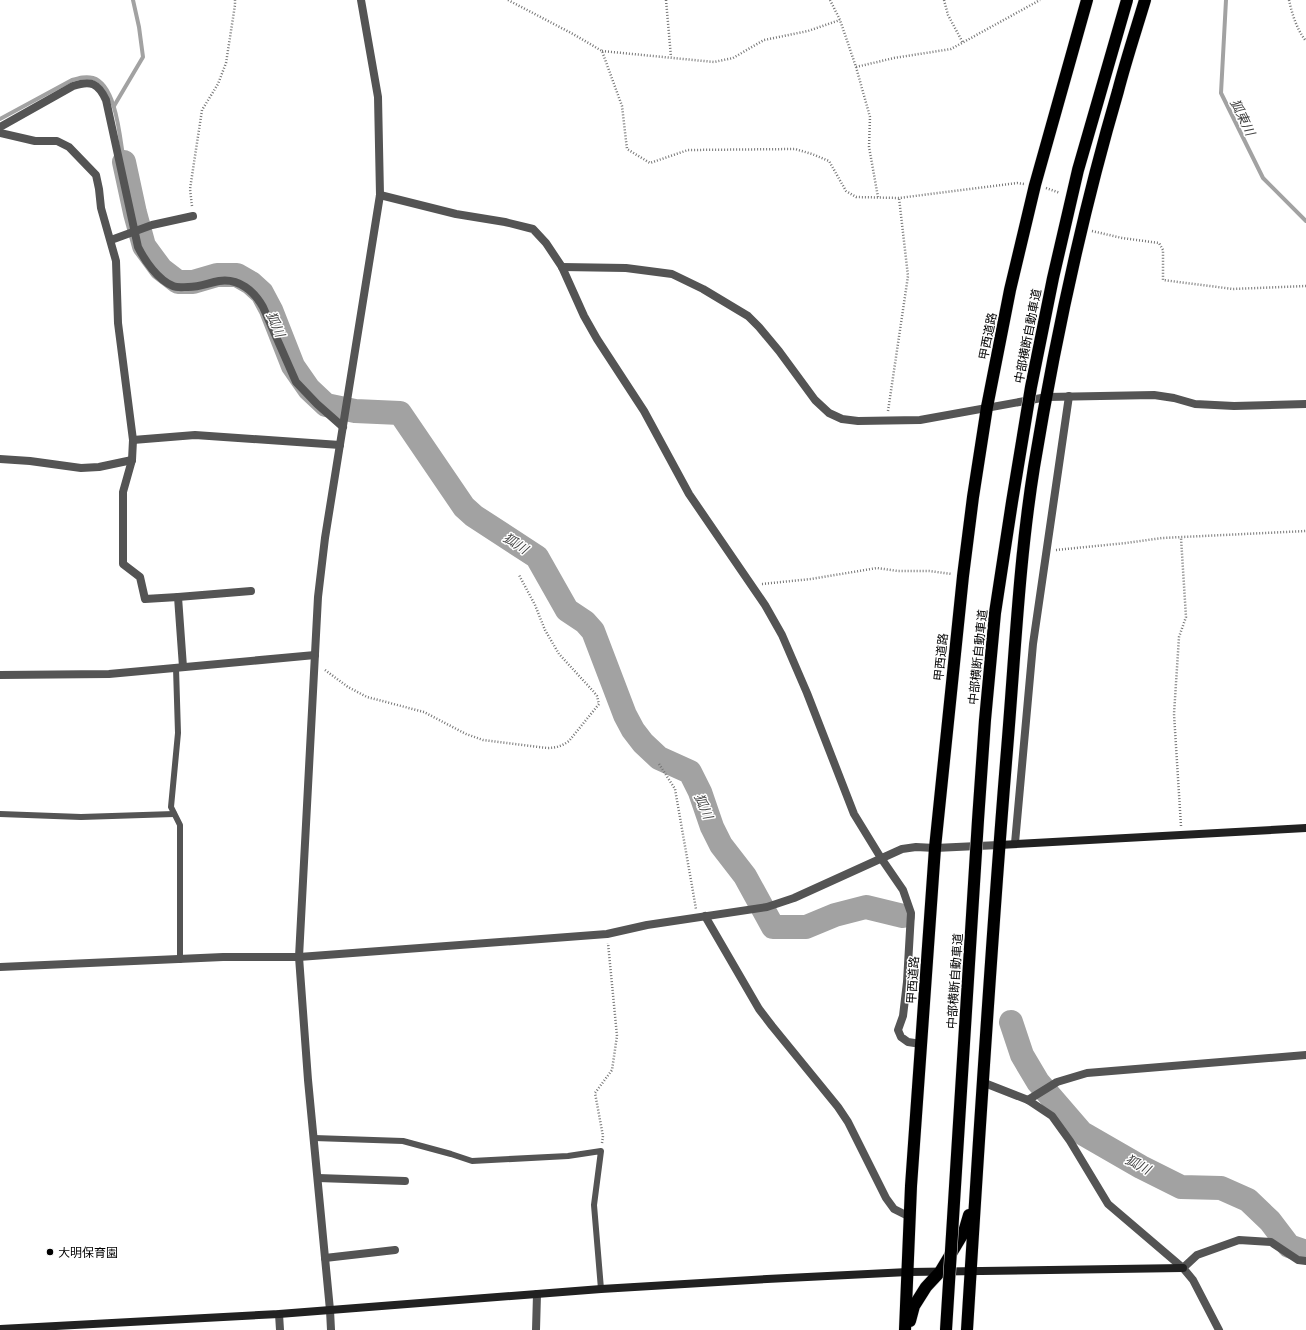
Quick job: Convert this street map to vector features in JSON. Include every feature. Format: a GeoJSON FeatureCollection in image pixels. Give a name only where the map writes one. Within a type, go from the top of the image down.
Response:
{"type":"FeatureCollection","features":[{"type":"Feature","properties":{"kind":"highway","name":"甲西道路"},"geometry":{"type":"LineString","coordinates":[[906,1330],[910,1217],[934,848],[963,576],[973,497],[987,407],[1010,290],[1035,185],[1087,0]]}},
{"type":"Feature","properties":{"kind":"highway","name":"中部横断自動車道"},"geometry":{"type":"LineString","coordinates":[[946,1330],[978,820],[985,720],[995,613],[1023,433],[1053,278],[1078,170],[1127,0]]}},
{"type":"Feature","properties":{"kind":"highway"},"geometry":{"type":"LineString","coordinates":[[968,1330],[982,1082],[999,845],[1024,548],[1034,469],[1063,314],[1082,228],[1117,92],[1145,0]]}},
{"type":"Feature","properties":{"kind":"highway"},"geometry":{"type":"LineString","coordinates":[[906,1330],[914,1306],[926,1287],[940,1272],[964,1232],[976,1188]]}},
{"type":"Feature","properties":{"kind":"street"},"geometry":{"type":"LineString","coordinates":[[331,1330],[308,1080],[299,957],[318,597],[325,538],[380,195],[378,97],[362,0]]}},
{"type":"Feature","properties":{"kind":"street"},"geometry":{"type":"LineString","coordinates":[[0,127],[72,86],[82,83],[90,83],[97,86],[103,93],[106,100],[138,247],[146,261],[160,277],[172,286],[183,288],[200,287],[219,281],[234,282],[247,287],[264,307],[296,382],[317,404],[343,426]]}},
{"type":"Feature","properties":{"kind":"street"},"geometry":{"type":"LineString","coordinates":[[0,133],[35,141],[57,141],[69,147],[96,175],[101,208],[116,262],[118,323],[134,440],[132,460],[123,492],[123,564],[140,577],[145,599],[251,591]]}},
{"type":"Feature","properties":{"kind":"street"},"geometry":{"type":"LineString","coordinates":[[380,195],[456,214],[533,228],[546,243],[562,267],[584,316],[597,339],[644,411],[689,494],[752,585],[782,635],[854,814],[903,890],[911,913],[907,982],[903,1016],[898,1030],[901,1037],[908,1042],[921,1044]]}},
{"type":"Feature","properties":{"kind":"street"},"geometry":{"type":"LineString","coordinates":[[110,240],[152,225],[193,216]]}},
{"type":"Feature","properties":{"kind":"street"},"geometry":{"type":"LineString","coordinates":[[562,267],[626,268],[672,274],[703,289],[748,316],[779,351],[815,400],[829,413],[842,419],[858,421],[920,420],[1047,397],[1069,396],[1154,394],[1195,404],[1234,406],[1306,404]]}},
{"type":"Feature","properties":{"kind":"street"},"geometry":{"type":"LineString","coordinates":[[1016,844],[1033,644],[1069,396]]}},
{"type":"Feature","properties":{"kind":"street"},"geometry":{"type":"LineString","coordinates":[[134,440],[194,435],[340,445]]}},
{"type":"Feature","properties":{"kind":"street"},"geometry":{"type":"LineString","coordinates":[[0,459],[30,461],[82,468],[132,460]]}},
{"type":"Feature","properties":{"kind":"street"},"geometry":{"type":"LineString","coordinates":[[178,597],[180,667]]}},
{"type":"Feature","properties":{"kind":"street"},"geometry":{"type":"LineString","coordinates":[[0,676],[109,674],[180,667],[315,659]]}},
{"type":"Feature","properties":{"kind":"street"},"geometry":{"type":"LineString","coordinates":[[0,968],[223,957],[299,957],[607,934],[647,924],[767,907],[794,898],[902,849],[916,847],[934,848],[999,845],[1306,828]]}},
{"type":"Feature","properties":{"kind":"street"},"geometry":{"type":"LineString","coordinates":[[701,917],[759,1009],[838,1107],[848,1122],[890,1204],[894,1209],[910,1217]]}},
{"type":"Feature","properties":{"kind":"street"},"geometry":{"type":"LineString","coordinates":[[1028,1100],[1057,1082],[1087,1073],[1306,1055]]}},
{"type":"Feature","properties":{"kind":"street"},"geometry":{"type":"LineString","coordinates":[[982,1082],[1028,1100],[1052,1116],[1070,1141],[1108,1204],[1183,1268],[1193,1280],[1219,1330]]}},
{"type":"Feature","properties":{"kind":"street"},"geometry":{"type":"LineString","coordinates":[[318,1178],[405,1181]]}},
{"type":"Feature","properties":{"kind":"street"},"geometry":{"type":"LineString","coordinates":[[6,1329],[279,1314],[601,1289],[908,1272],[1183,1268],[1197,1255],[1239,1240],[1271,1242],[1298,1260],[1306,1261]]}},
{"type":"Feature","properties":{"kind":"street"},"geometry":{"type":"LineString","coordinates":[[325,1258],[395,1250]]}},
{"type":"Feature","properties":{"kind":"street"},"geometry":{"type":"LineString","coordinates":[[536,1330],[537,1294]]}},
{"type":"Feature","properties":{"kind":"street"},"geometry":{"type":"LineString","coordinates":[[279,1314],[280,1330]]}},
{"type":"Feature","properties":{"kind":"lane"},"geometry":{"type":"LineString","coordinates":[[180,667],[178,733],[171,807],[180,825],[180,960]]}},
{"type":"Feature","properties":{"kind":"lane"},"geometry":{"type":"LineString","coordinates":[[0,814],[81,817],[174,814]]}},
{"type":"Feature","properties":{"kind":"lane"},"geometry":{"type":"LineString","coordinates":[[314,1138],[403,1141],[451,1154],[472,1162],[568,1156],[601,1151],[594,1205],[601,1289]]}},
{"type":"Feature","properties":{"kind":"path"},"geometry":{"type":"LineString","coordinates":[[193,216],[190,189],[202,110],[218,84],[226,63],[236,5],[235,0]]}},
{"type":"Feature","properties":{"kind":"path"},"geometry":{"type":"LineString","coordinates":[[508,0],[602,51],[714,62],[733,58],[764,40],[808,31],[840,20]]}},
{"type":"Feature","properties":{"kind":"path"},"geometry":{"type":"LineString","coordinates":[[666,0],[670,57]]}},
{"type":"Feature","properties":{"kind":"path"},"geometry":{"type":"LineString","coordinates":[[830,0],[840,20],[856,67],[870,117],[869,147],[878,197]]}},
{"type":"Feature","properties":{"kind":"path"},"geometry":{"type":"LineString","coordinates":[[944,0],[948,15],[963,43]]}},
{"type":"Feature","properties":{"kind":"path"},"geometry":{"type":"LineString","coordinates":[[856,67],[894,58],[952,49],[1040,0]]}},
{"type":"Feature","properties":{"kind":"path"},"geometry":{"type":"LineString","coordinates":[[1289,0],[1291,12],[1302,37],[1306,41]]}},
{"type":"Feature","properties":{"kind":"path"},"geometry":{"type":"LineString","coordinates":[[602,51],[622,106],[627,149],[650,163],[688,150],[795,149],[829,161],[846,191],[856,197],[899,198],[1017,183],[1035,185],[1062,193]]}},
{"type":"Feature","properties":{"kind":"path"},"geometry":{"type":"LineString","coordinates":[[886,420],[908,276],[899,198]]}},
{"type":"Feature","properties":{"kind":"path"},"geometry":{"type":"LineString","coordinates":[[1082,228],[1122,238],[1159,243],[1163,250],[1163,280],[1233,289],[1306,286]]}},
{"type":"Feature","properties":{"kind":"path"},"geometry":{"type":"LineString","coordinates":[[1046,551],[1162,538],[1306,531]]}},
{"type":"Feature","properties":{"kind":"path"},"geometry":{"type":"LineString","coordinates":[[1181,538],[1186,617],[1179,637],[1174,714],[1181,835]]}},
{"type":"Feature","properties":{"kind":"path"},"geometry":{"type":"LineString","coordinates":[[752,585],[877,568],[898,571],[930,571],[963,576]]}},
{"type":"Feature","properties":{"kind":"path"},"geometry":{"type":"LineString","coordinates":[[315,659],[348,687],[367,697],[424,712],[466,734],[483,740],[556,748],[563,745],[568,740],[599,704],[597,696],[559,654],[551,641],[535,605],[519,575]]}},
{"type":"Feature","properties":{"kind":"path"},"geometry":{"type":"LineString","coordinates":[[659,764],[675,789],[701,917]]}},
{"type":"Feature","properties":{"kind":"path"},"geometry":{"type":"LineString","coordinates":[[601,1151],[603,1136],[595,1093],[612,1070],[617,1036],[607,934]]}},
{"type":"Feature","properties":{"kind":"waterway"},"geometry":{"type":"LineString","coordinates":[[114,106],[143,57],[139,27],[133,0]]}},
{"type":"Feature","properties":{"kind":"waterway","name":"狐東川"},"geometry":{"type":"LineString","coordinates":[[1226,0],[1221,93],[1263,178],[1306,221]]}},
{"type":"Feature","properties":{"kind":"waterway"},"geometry":{"type":"LineString","coordinates":[[0,119],[72,80],[85,77],[93,78],[101,83],[112,102],[119,128],[124,162]]}},
{"type":"Feature","properties":{"kind":"waterway","name":"狐川"},"geometry":{"type":"LineString","coordinates":[[124,162],[144,246],[161,269],[178,282],[193,282],[217,275],[237,275],[251,283],[262,293],[271,310],[293,366],[309,389],[326,405],[355,411],[400,413],[464,507],[474,516],[537,557],[567,610],[585,622],[593,631],[625,715],[633,730],[643,743],[659,758],[690,772],[700,792],[712,827],[721,845],[745,876],[773,927],[806,927],[835,915],[866,907],[903,916]]}},
{"type":"Feature","properties":{"kind":"waterway","name":"狐川"},"geometry":{"type":"LineString","coordinates":[[1011,1022],[1022,1055],[1038,1082],[1082,1133],[1141,1167],[1181,1187],[1221,1188],[1248,1200],[1270,1221],[1289,1246],[1306,1252]]}},
{"type":"Feature","properties":{"kind":"place","name":"大明保育園"},"geometry":{"type":"Point","coordinates":[50,1252]}}]}
